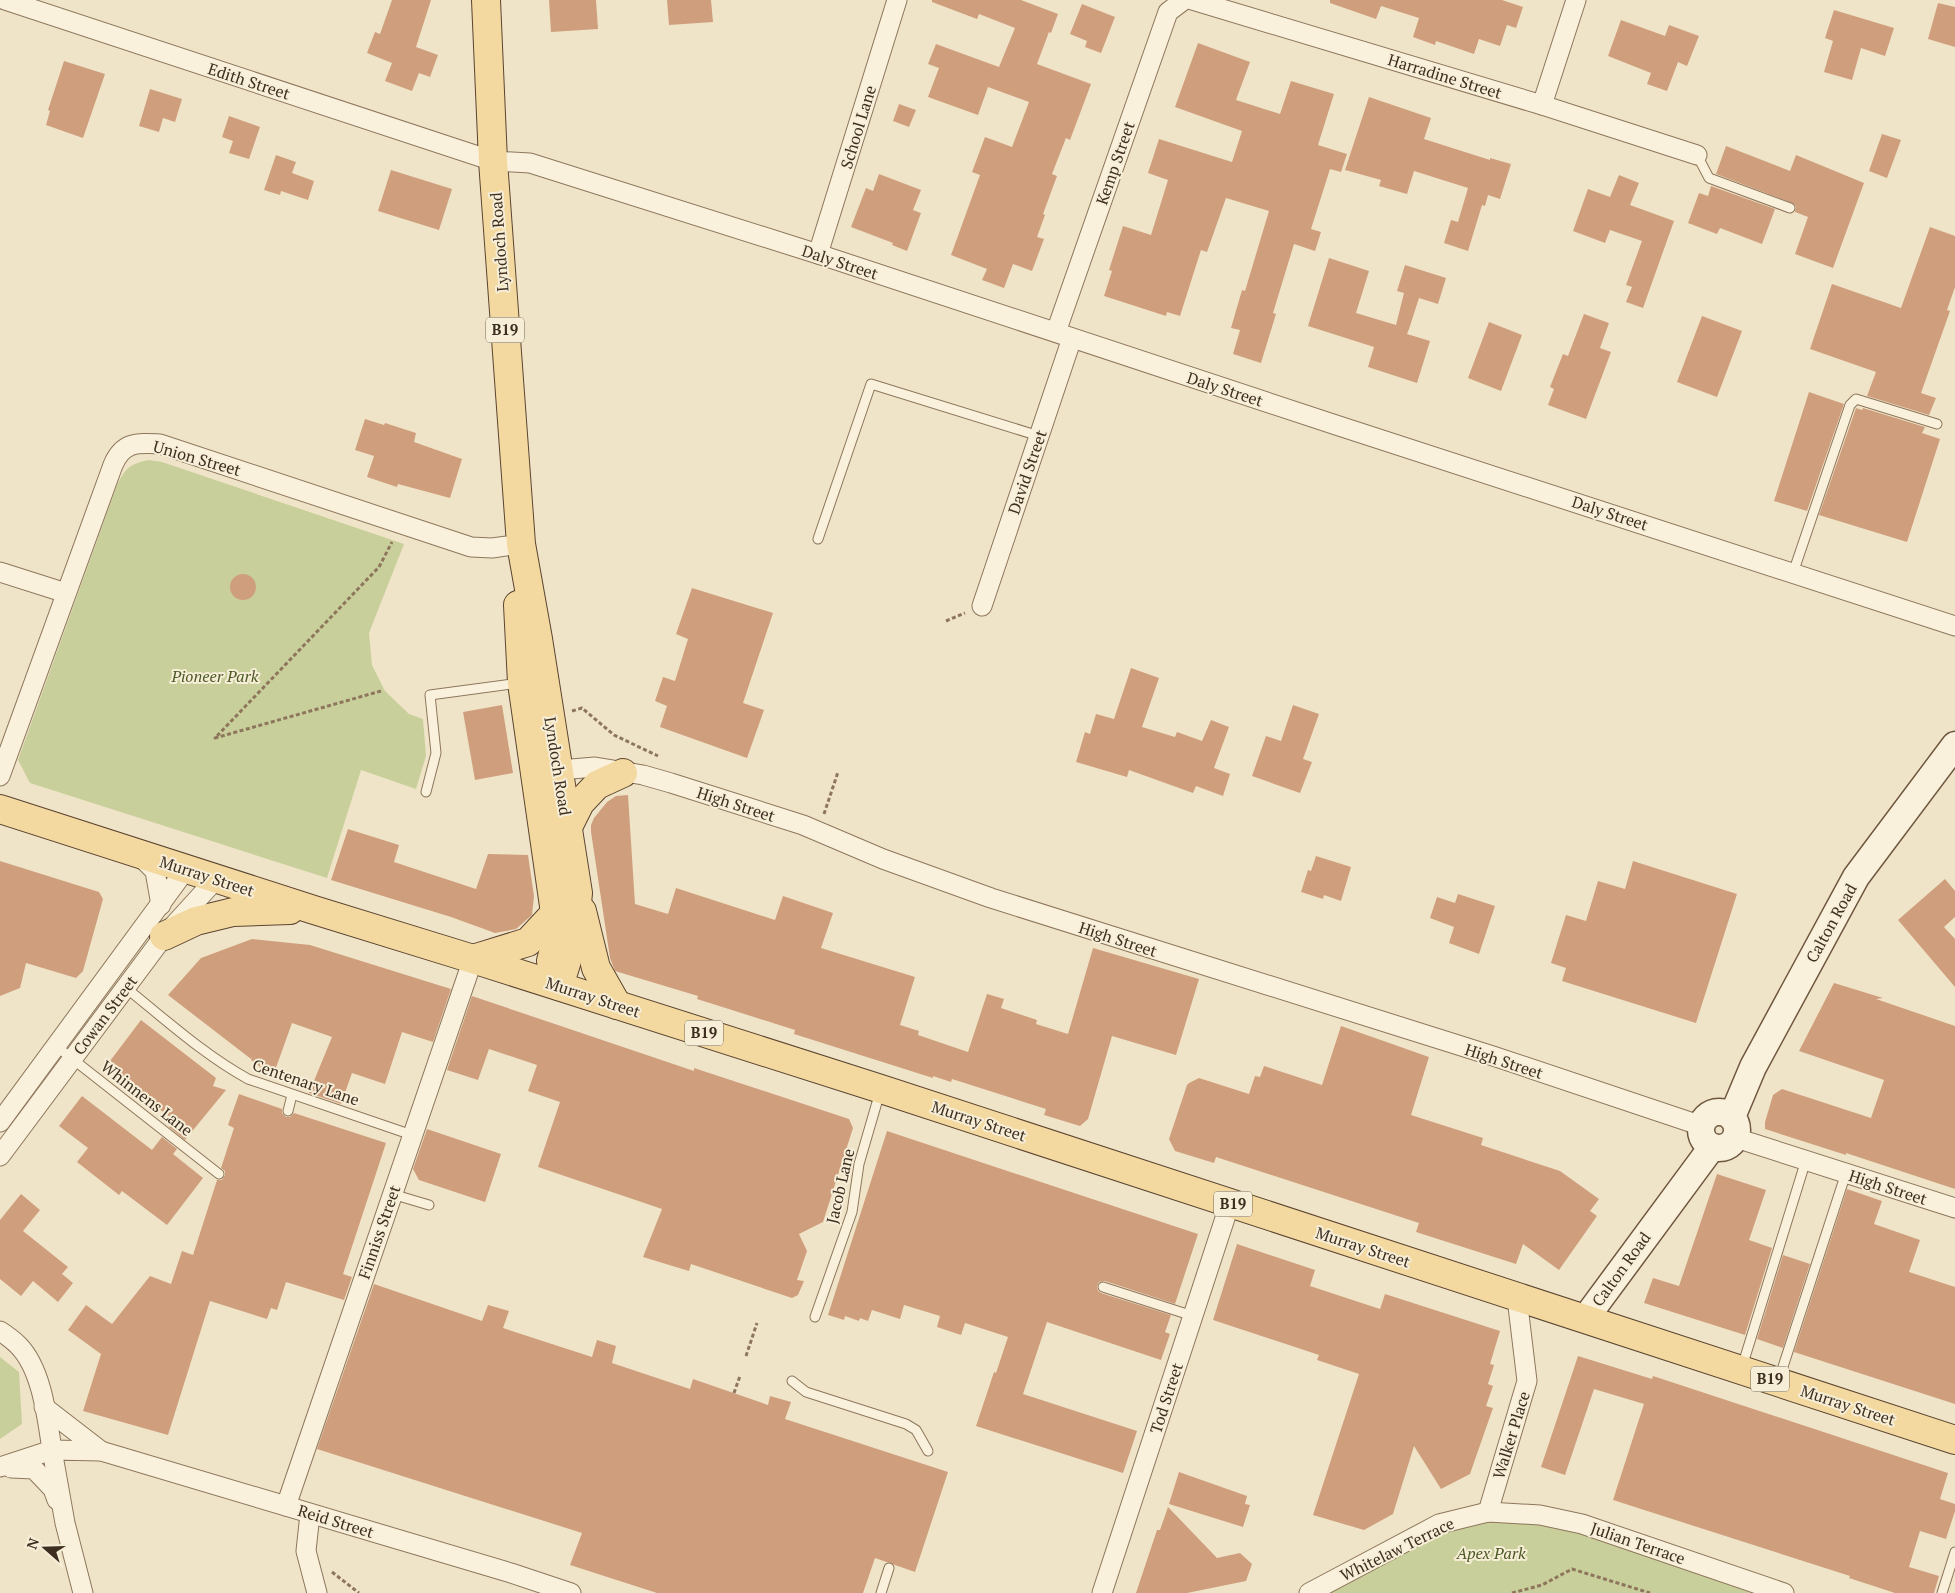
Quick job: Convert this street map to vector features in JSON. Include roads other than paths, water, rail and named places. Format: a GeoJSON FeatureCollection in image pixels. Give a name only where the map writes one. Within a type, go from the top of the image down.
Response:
{"type":"FeatureCollection","features":[{"type":"Feature","properties":{"kind":"main road","name":"Lyndoch Road"},"geometry":{"type":"LineString","coordinates":[[486,0],[493,162],[521,544],[547,771],[557,938],[552,984]]}},
{"type":"Feature","properties":{"kind":"main road","name":"Lyndoch Road"},"geometry":{"type":"LineString","coordinates":[[521,544],[517,614],[522,683],[547,771],[568,827],[578,893],[576,925],[566,965],[552,984]]}},
{"type":"Feature","properties":{"kind":"main road","name":"Calton Road"},"geometry":{"type":"LineString","coordinates":[[1585,1319],[1720,1132],[1856,877],[1955,745]]}},
{"type":"Feature","properties":{"kind":"main road"},"geometry":{"type":"LineString","coordinates":[[568,827],[580,803],[597,785],[623,773]]}},
{"type":"Feature","properties":{"kind":"main road","name":"Murray Street"},"geometry":{"type":"LineString","coordinates":[[0,809],[881,1089],[1955,1440]]}},
{"type":"Feature","properties":{"kind":"main road","name":"B19"},"geometry":{"type":"LineString","coordinates":[[578,893],[596,968],[617,1005]]}},
{"type":"Feature","properties":{"kind":"main road"},"geometry":{"type":"LineString","coordinates":[[164,936],[196,921],[233,912],[314,910]]}},
{"type":"Feature","properties":{"kind":"main road"},"geometry":{"type":"LineString","coordinates":[[473,959],[528,942],[556,914]]}},
{"type":"Feature","properties":{"kind":"street","name":"Edith Street"},"geometry":{"type":"LineString","coordinates":[[5,0],[493,162]]}},
{"type":"Feature","properties":{"kind":"street","name":"School Lane"},"geometry":{"type":"LineString","coordinates":[[818,254],[897,0]]}},
{"type":"Feature","properties":{"kind":"street","name":"Kemp Street"},"geometry":{"type":"LineString","coordinates":[[1064,335],[1168,12],[1184,0]]}},
{"type":"Feature","properties":{"kind":"street","name":"Harradine Street"},"geometry":{"type":"LineString","coordinates":[[1192,0],[1542,105],[1697,154]]}},
{"type":"Feature","properties":{"kind":"street"},"geometry":{"type":"LineString","coordinates":[[1542,105],[1576,0]]}},
{"type":"Feature","properties":{"kind":"street","name":"Daly Street"},"geometry":{"type":"LineString","coordinates":[[493,162],[530,163],[818,254],[1955,626]]}},
{"type":"Feature","properties":{"kind":"street","name":"David Street"},"geometry":{"type":"LineString","coordinates":[[982,606],[1039,436],[1064,335]]}},
{"type":"Feature","properties":{"kind":"street","name":"Union Street"},"geometry":{"type":"LineString","coordinates":[[0,776],[117,455],[132,444],[143,442],[166,446],[471,547],[492,548],[521,544]]}},
{"type":"Feature","properties":{"kind":"street"},"geometry":{"type":"LineString","coordinates":[[0,572],[66,593]]}},
{"type":"Feature","properties":{"kind":"street","name":"High Street"},"geometry":{"type":"LineString","coordinates":[[547,771],[595,767],[643,775],[671,783],[795,822],[883,859],[991,898],[1492,1056],[1955,1208]]}},
{"type":"Feature","properties":{"kind":"street"},"geometry":{"type":"LineString","coordinates":[[137,853],[155,871],[161,905]]}},
{"type":"Feature","properties":{"kind":"street","name":"Cowan Street"},"geometry":{"type":"LineString","coordinates":[[0,1122],[186,869]]}},
{"type":"Feature","properties":{"kind":"street","name":"Cowan Street"},"geometry":{"type":"LineString","coordinates":[[0,1156],[164,936],[216,879]]}},
{"type":"Feature","properties":{"kind":"street","name":"Finniss Street"},"geometry":{"type":"LineString","coordinates":[[286,1506],[473,959]]}},
{"type":"Feature","properties":{"kind":"street","name":"Tod Street"},"geometry":{"type":"LineString","coordinates":[[1102,1593],[1230,1203]]}},
{"type":"Feature","properties":{"kind":"street","name":"Walker Place"},"geometry":{"type":"LineString","coordinates":[[1488,1512],[1527,1381],[1517,1298]]}},
{"type":"Feature","properties":{"kind":"street"},"geometry":{"type":"LineString","coordinates":[[0,1331],[18,1345],[29,1358],[38,1379],[65,1523]]}},
{"type":"Feature","properties":{"kind":"street","name":"Reid Street"},"geometry":{"type":"LineString","coordinates":[[44,1407],[72,1431],[101,1451]]}},
{"type":"Feature","properties":{"kind":"street","name":"Reid Street"},"geometry":{"type":"LineString","coordinates":[[0,1468],[52,1450],[101,1451],[511,1573],[571,1593]]}},
{"type":"Feature","properties":{"kind":"street"},"geometry":{"type":"LineString","coordinates":[[0,1468],[34,1469],[53,1489],[65,1523],[84,1593]]}},
{"type":"Feature","properties":{"kind":"street","name":"Whitelaw Terrace"},"geometry":{"type":"LineString","coordinates":[[1309,1593],[1439,1524],[1488,1512]]}},
{"type":"Feature","properties":{"kind":"street","name":"Julian Terrace"},"geometry":{"type":"LineString","coordinates":[[1488,1512],[1540,1515],[1582,1524],[1784,1593]]}},
{"type":"Feature","properties":{"kind":"street"},"geometry":{"type":"LineString","coordinates":[[310,1514],[306,1551],[317,1593]]}},
{"type":"Feature","properties":{"kind":"lane"},"geometry":{"type":"LineString","coordinates":[[1697,154],[1709,178],[1790,208]]}},
{"type":"Feature","properties":{"kind":"lane"},"geometry":{"type":"LineString","coordinates":[[818,539],[870,384],[1039,436]]}},
{"type":"Feature","properties":{"kind":"lane"},"geometry":{"type":"LineString","coordinates":[[1793,573],[1850,405],[1856,399],[1937,424]]}},
{"type":"Feature","properties":{"kind":"lane"},"geometry":{"type":"LineString","coordinates":[[426,792],[436,753],[430,695],[522,683]]}},
{"type":"Feature","properties":{"kind":"lane","name":"Centenary Lane"},"geometry":{"type":"LineString","coordinates":[[126,988],[179,1031],[234,1071],[266,1087],[412,1135]]}},
{"type":"Feature","properties":{"kind":"lane","name":"Whinnens Lane"},"geometry":{"type":"LineString","coordinates":[[56,1046],[219,1174]]}},
{"type":"Feature","properties":{"kind":"lane","name":"Jacob Lane"},"geometry":{"type":"LineString","coordinates":[[815,1317],[852,1212],[859,1164],[881,1089]]}},
{"type":"Feature","properties":{"kind":"lane"},"geometry":{"type":"LineString","coordinates":[[288,1111],[292,1095]]}},
{"type":"Feature","properties":{"kind":"lane"},"geometry":{"type":"LineString","coordinates":[[1741,1370],[1806,1160]]}},
{"type":"Feature","properties":{"kind":"lane"},"geometry":{"type":"LineString","coordinates":[[1778,1382],[1846,1173]]}},
{"type":"Feature","properties":{"kind":"lane"},"geometry":{"type":"LineString","coordinates":[[392,1194],[428,1206]]}},
{"type":"Feature","properties":{"kind":"lane"},"geometry":{"type":"LineString","coordinates":[[1103,1287],[1193,1316]]}},
{"type":"Feature","properties":{"kind":"lane"},"geometry":{"type":"LineString","coordinates":[[792,1381],[806,1392],[906,1424],[916,1430],[928,1451]]}},
{"type":"Feature","properties":{"kind":"lane"},"geometry":{"type":"LineString","coordinates":[[1942,1593],[1955,1552]]}},
{"type":"Feature","properties":{"kind":"lane"},"geometry":{"type":"LineString","coordinates":[[881,1593],[889,1568]]}},
{"type":"Feature","properties":{"kind":"park label","name":"Pioneer Park"},"geometry":{"type":"Point","coordinates":[215,676]}},
{"type":"Feature","properties":{"kind":"park label","name":"Apex Park"},"geometry":{"type":"Point","coordinates":[1491,1553]}}]}
